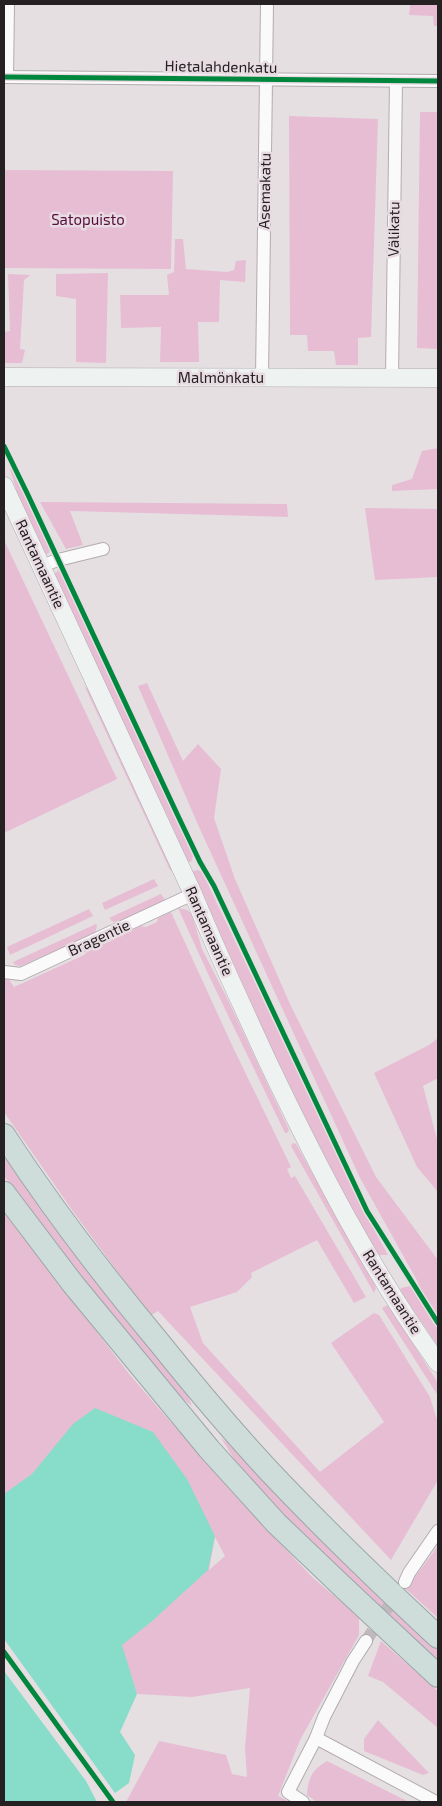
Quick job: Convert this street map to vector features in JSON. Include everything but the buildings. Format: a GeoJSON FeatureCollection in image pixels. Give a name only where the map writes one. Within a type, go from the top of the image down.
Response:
{"type":"FeatureCollection","features":[{"type":"Feature","properties":{"kind":"highway"},"geometry":{"type":"LineString","coordinates":[[4,1135],[75,1236],[200,1393],[270,1472],[353,1556],[438,1637]]}},
{"type":"Feature","properties":{"kind":"highway"},"geometry":{"type":"LineString","coordinates":[[4,1193],[72,1284],[208,1449],[276,1523],[438,1676]]}},
{"type":"Feature","properties":{"kind":"main road","name":"Malmönkatu"},"geometry":{"type":"LineString","coordinates":[[4,377],[438,378]]}},
{"type":"Feature","properties":{"kind":"main road","name":"Rantamaantie"},"geometry":{"type":"LineString","coordinates":[[4,486],[193,894],[219,957],[302,1133],[359,1239],[438,1363]]}},
{"type":"Feature","properties":{"kind":"street"},"geometry":{"type":"LineString","coordinates":[[6,77],[8,4]]}},
{"type":"Feature","properties":{"kind":"street","name":"Asemakatu"},"geometry":{"type":"LineString","coordinates":[[262,378],[267,4]]}},
{"type":"Feature","properties":{"kind":"street","name":"Hietalahdenkatu"},"geometry":{"type":"LineString","coordinates":[[6,77],[438,81]]}},
{"type":"Feature","properties":{"kind":"street","name":"Välikatu"},"geometry":{"type":"LineString","coordinates":[[392,378],[396,81]]}},
{"type":"Feature","properties":{"kind":"street"},"geometry":{"type":"LineString","coordinates":[[41,566],[104,549]]}},
{"type":"Feature","properties":{"kind":"street","name":"Bragentie"},"geometry":{"type":"LineString","coordinates":[[4,972],[21,974],[193,894]]}},
{"type":"Feature","properties":{"kind":"street"},"geometry":{"type":"LineString","coordinates":[[405,1582],[409,1573],[438,1531]]}},
{"type":"Feature","properties":{"kind":"street"},"geometry":{"type":"LineString","coordinates":[[303,1802],[288,1792],[316,1738],[324,1716],[353,1661],[366,1641]]}},
{"type":"Feature","properties":{"kind":"street"},"geometry":{"type":"LineString","coordinates":[[316,1738],[436,1802]]}},
{"type":"Feature","properties":{"kind":"green space"},"geometry":{"type":"Polygon","coordinates":[[[377,4],[438,4],[438,26],[434,26],[433,16],[409,15],[410,5],[377,4]]]}},
{"type":"Feature","properties":{"kind":"green space"},"geometry":{"type":"Polygon","coordinates":[[[420,112],[438,112],[438,349],[417,348],[420,112]]]}},
{"type":"Feature","properties":{"kind":"green space"},"geometry":{"type":"Polygon","coordinates":[[[289,116],[378,119],[371,337],[358,338],[358,365],[336,365],[334,351],[308,351],[307,335],[290,335],[289,116]]]}},
{"type":"Feature","properties":{"kind":"green space","name":"Satopuisto"},"geometry":{"type":"Polygon","coordinates":[[[4,170],[173,171],[171,269],[4,268],[4,170]]]}},
{"type":"Feature","properties":{"kind":"green space"},"geometry":{"type":"Polygon","coordinates":[[[175,239],[183,239],[186,269],[227,272],[234,270],[236,261],[246,260],[245,282],[220,280],[219,322],[198,322],[199,362],[160,362],[161,327],[121,328],[120,295],[169,295],[167,275],[174,272],[175,239]]]}},
{"type":"Feature","properties":{"kind":"green space"},"geometry":{"type":"Polygon","coordinates":[[[108,273],[106,363],[76,362],[76,299],[56,296],[56,274],[108,273]]]}},
{"type":"Feature","properties":{"kind":"green space"},"geometry":{"type":"Polygon","coordinates":[[[8,274],[30,275],[24,280],[20,349],[25,350],[22,363],[4,363],[4,332],[10,331],[8,274]]]}},
{"type":"Feature","properties":{"kind":"green space"},"geometry":{"type":"Polygon","coordinates":[[[438,448],[438,489],[392,491],[392,485],[412,479],[422,451],[438,448]]]}},
{"type":"Feature","properties":{"kind":"green space"},"geometry":{"type":"Polygon","coordinates":[[[11,468],[50,550],[45,555],[23,513],[11,468]]]}},
{"type":"Feature","properties":{"kind":"green space"},"geometry":{"type":"Polygon","coordinates":[[[40,502],[287,504],[288,517],[70,511],[83,545],[66,549],[40,502]]]}},
{"type":"Feature","properties":{"kind":"green space"},"geometry":{"type":"Polygon","coordinates":[[[365,508],[438,509],[438,577],[375,580],[365,508]]]}},
{"type":"Feature","properties":{"kind":"green space"},"geometry":{"type":"Polygon","coordinates":[[[4,540],[117,779],[4,833],[4,540]]]}},
{"type":"Feature","properties":{"kind":"green space"},"geometry":{"type":"Polygon","coordinates":[[[59,570],[193,856],[192,861],[186,863],[170,821],[148,782],[54,574],[59,570]]]}},
{"type":"Feature","properties":{"kind":"green space"},"geometry":{"type":"Polygon","coordinates":[[[147,683],[183,761],[198,744],[221,769],[214,818],[235,879],[290,1004],[376,1177],[438,1260],[438,1346],[400,1291],[401,1288],[419,1284],[360,1178],[199,827],[138,686],[147,683]]]}},
{"type":"Feature","properties":{"kind":"green space"},"geometry":{"type":"Polygon","coordinates":[[[84,685],[95,699],[174,872],[170,870],[84,685]]]}},
{"type":"Feature","properties":{"kind":"green space"},"geometry":{"type":"Polygon","coordinates":[[[198,870],[202,872],[365,1213],[388,1255],[377,1255],[309,1129],[189,872],[198,870]]]}},
{"type":"Feature","properties":{"kind":"green space"},"geometry":{"type":"Polygon","coordinates":[[[154,879],[158,886],[105,910],[102,903],[154,879]]]}},
{"type":"Feature","properties":{"kind":"green space"},"geometry":{"type":"Polygon","coordinates":[[[161,894],[165,900],[116,923],[109,918],[161,894]]]}},
{"type":"Feature","properties":{"kind":"green space"},"geometry":{"type":"Polygon","coordinates":[[[178,908],[187,910],[192,914],[202,949],[289,1130],[287,1133],[285,1133],[178,908]]]}},
{"type":"Feature","properties":{"kind":"green space"},"geometry":{"type":"Polygon","coordinates":[[[89,909],[93,916],[10,955],[7,947],[89,909]]]}},
{"type":"Feature","properties":{"kind":"green space"},"geometry":{"type":"Polygon","coordinates":[[[171,912],[291,1167],[287,1169],[291,1178],[295,1176],[366,1297],[354,1303],[317,1240],[251,1273],[252,1277],[237,1292],[190,1307],[203,1343],[320,1472],[384,1422],[331,1343],[374,1313],[379,1315],[430,1397],[438,1423],[438,1480],[391,1560],[158,1311],[150,1316],[72,1210],[4,1112],[4,974],[14,987],[141,926],[146,927],[157,922],[158,918],[171,912]]]}},
{"type":"Feature","properties":{"kind":"green space"},"geometry":{"type":"Polygon","coordinates":[[[96,924],[95,933],[21,966],[15,965],[13,962],[96,924]]]}},
{"type":"Feature","properties":{"kind":"green space"},"geometry":{"type":"Polygon","coordinates":[[[438,1038],[438,1078],[423,1086],[438,1143],[438,1192],[417,1167],[374,1073],[429,1045],[438,1038]]]}},
{"type":"Feature","properties":{"kind":"green space"},"geometry":{"type":"Polygon","coordinates":[[[293,1143],[296,1144],[374,1283],[376,1288],[374,1293],[291,1146],[293,1143]]]}},
{"type":"Feature","properties":{"kind":"green space"},"geometry":{"type":"Polygon","coordinates":[[[4,1150],[186,1390],[192,1406],[164,1383],[69,1267],[4,1176],[4,1150]]]}},
{"type":"Feature","properties":{"kind":"green space"},"geometry":{"type":"Polygon","coordinates":[[[4,1212],[130,1375],[175,1427],[209,1462],[230,1490],[312,1577],[359,1617],[359,1635],[300,1740],[278,1796],[290,1802],[126,1802],[159,1741],[226,1755],[232,1774],[247,1777],[245,1748],[250,1688],[192,1697],[137,1694],[129,1670],[4,1562],[4,1212]],[[215,1537],[209,1570],[225,1556],[215,1537]]]}},
{"type":"Feature","properties":{"kind":"green space"},"geometry":{"type":"Polygon","coordinates":[[[388,1305],[438,1383],[438,1396],[382,1308],[388,1305]]]}},
{"type":"Feature","properties":{"kind":"green space"},"geometry":{"type":"Polygon","coordinates":[[[221,1438],[239,1451],[438,1647],[438,1664],[334,1569],[244,1475],[221,1438]]]}},
{"type":"Feature","properties":{"kind":"green space"},"geometry":{"type":"Polygon","coordinates":[[[438,1546],[438,1618],[406,1589],[438,1546]]]}},
{"type":"Feature","properties":{"kind":"green space"},"geometry":{"type":"Polygon","coordinates":[[[381,1641],[438,1691],[438,1728],[383,1682],[368,1676],[381,1641]]]}},
{"type":"Feature","properties":{"kind":"green space"},"geometry":{"type":"Polygon","coordinates":[[[378,1720],[429,1773],[423,1775],[364,1751],[364,1739],[378,1720]]]}},
{"type":"Feature","properties":{"kind":"green space"},"geometry":{"type":"Polygon","coordinates":[[[327,1761],[409,1802],[317,1802],[307,1795],[308,1784],[314,1771],[327,1761]]]}},
{"type":"Feature","properties":{"kind":"shaded area"},"geometry":{"type":"Polygon","coordinates":[[[95,1408],[153,1432],[187,1479],[215,1536],[208,1570],[151,1622],[122,1645],[137,1694],[120,1732],[135,1755],[129,1783],[115,1793],[4,1639],[4,1494],[32,1474],[73,1424],[95,1408]]]}},
{"type":"Feature","properties":{"kind":"shaded area"},"geometry":{"type":"Polygon","coordinates":[[[4,1671],[86,1781],[97,1802],[4,1802],[4,1671]]]}},
{"type":"Feature","properties":{"kind":"tunnel"},"geometry":{"type":"LineString","coordinates":[[366,1641],[398,1592]]}},
{"type":"Feature","properties":{"kind":"cycle path"},"geometry":{"type":"LineString","coordinates":[[4,77],[438,81]]}},
{"type":"Feature","properties":{"kind":"cycle path"},"geometry":{"type":"LineString","coordinates":[[4,446],[367,1211],[438,1323]]}},
{"type":"Feature","properties":{"kind":"cycle path"},"geometry":{"type":"LineString","coordinates":[[4,1652],[113,1802]]}}]}
